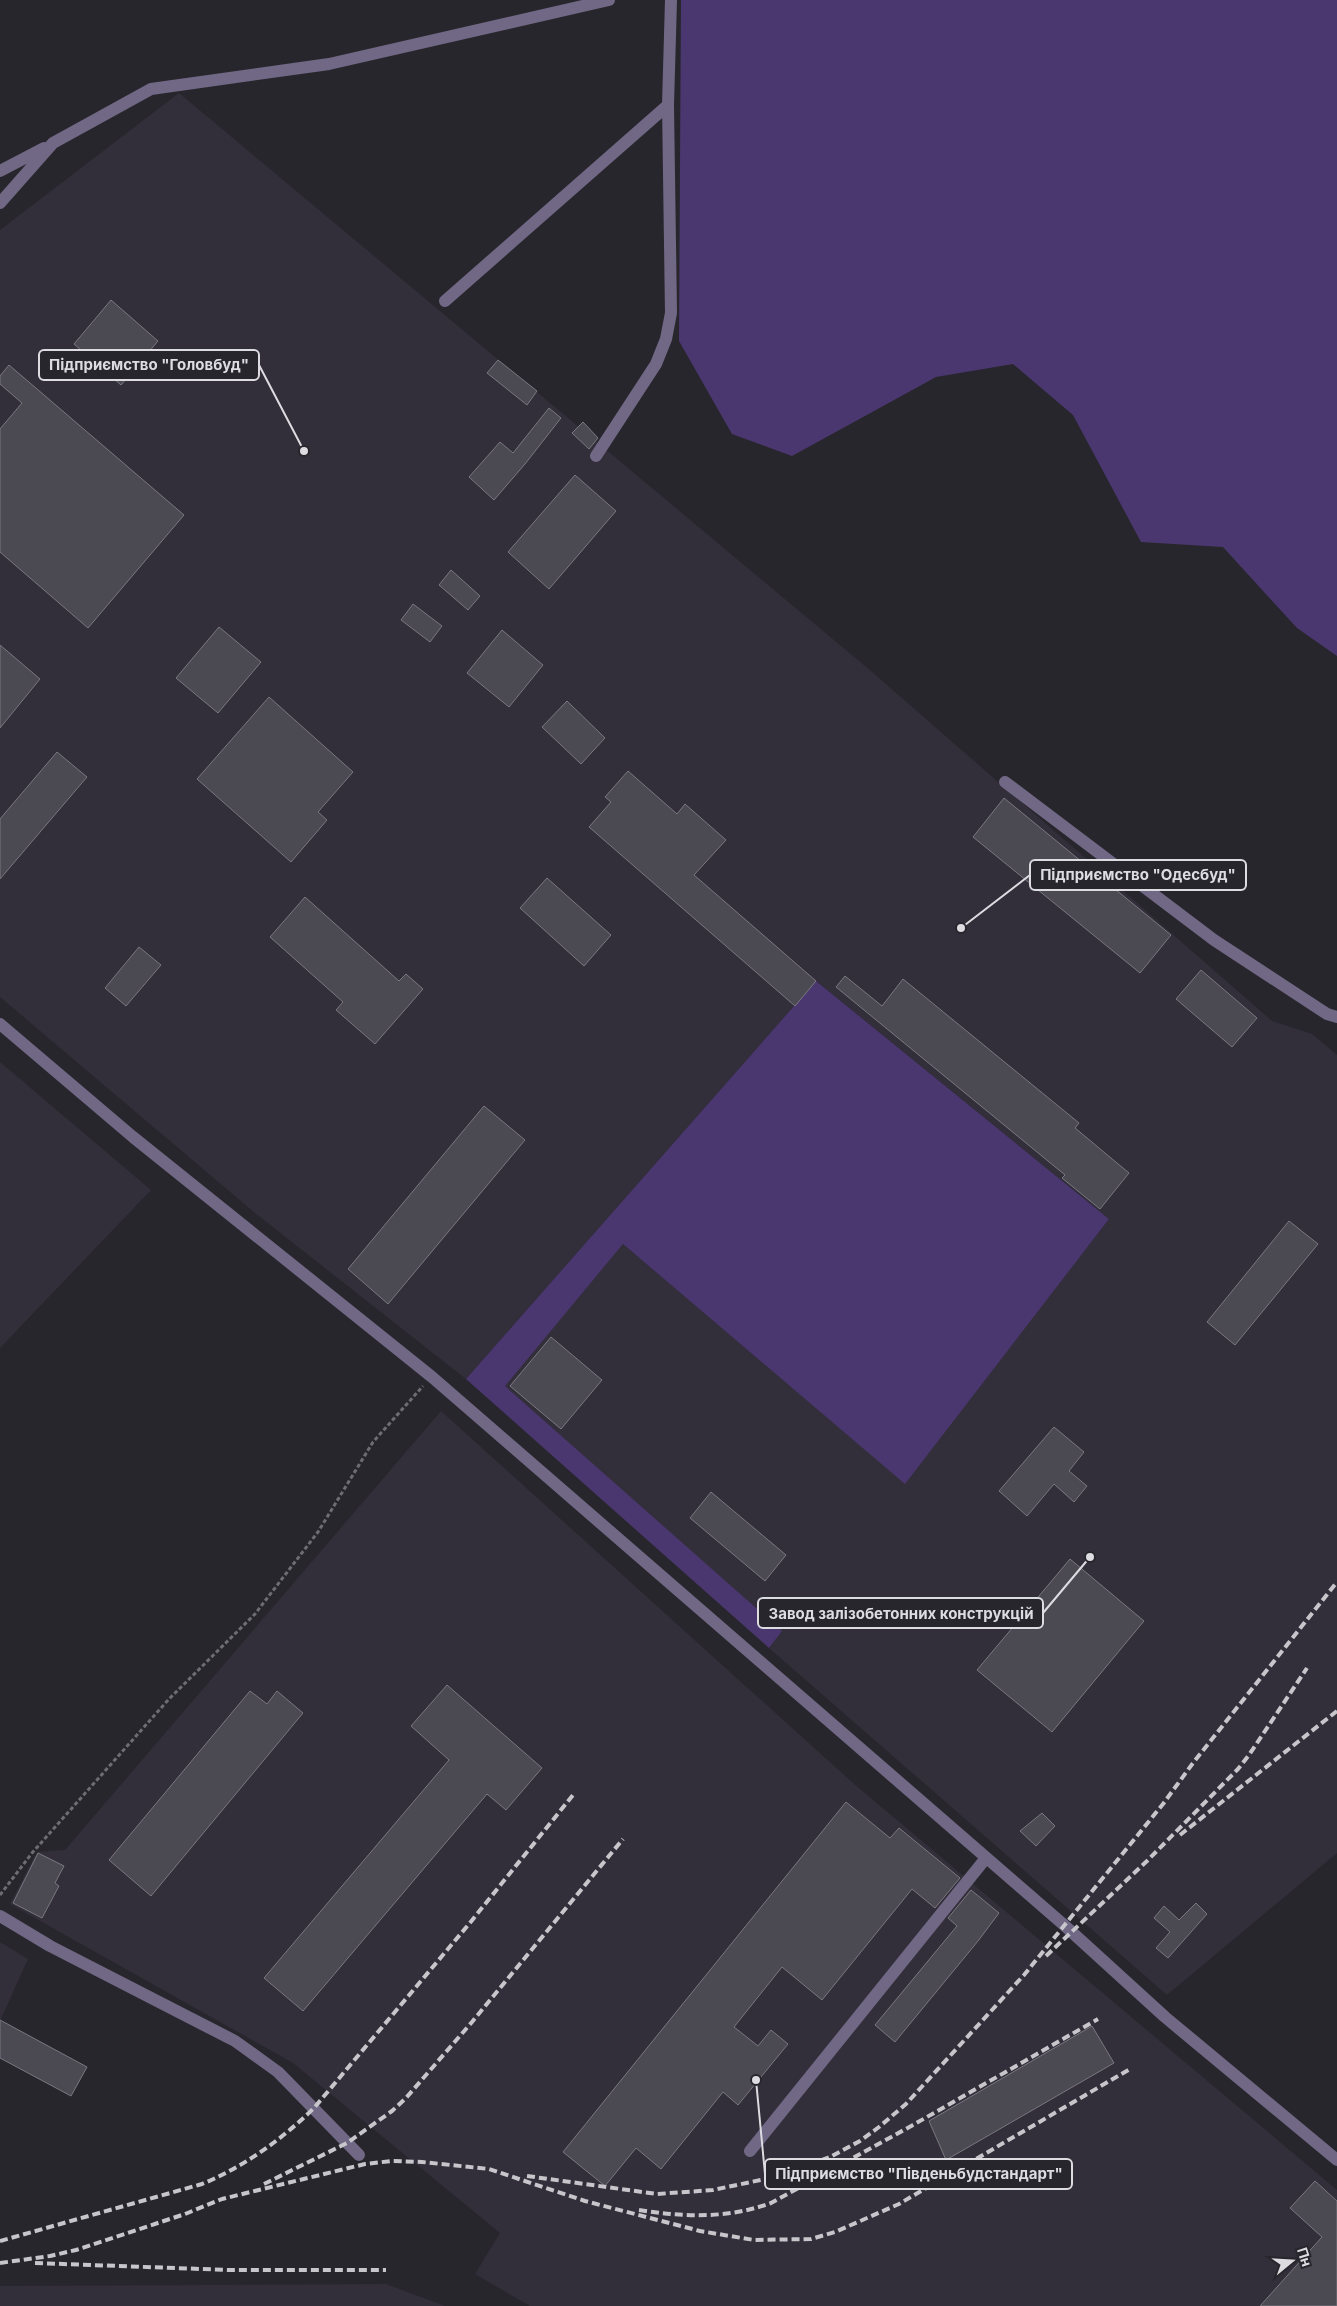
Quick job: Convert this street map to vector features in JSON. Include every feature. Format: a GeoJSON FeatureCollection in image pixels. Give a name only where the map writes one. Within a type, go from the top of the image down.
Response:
{"type":"FeatureCollection","features":[{"type":"Feature","properties":{"kind":"street"},"geometry":{"type":"LineString","coordinates":[[0,171],[151,89],[329,64],[609,0]]}},
{"type":"Feature","properties":{"kind":"street"},"geometry":{"type":"LineString","coordinates":[[596,456],[656,364],[666,339],[671,314],[668,105],[671,0]]}},
{"type":"Feature","properties":{"kind":"street"},"geometry":{"type":"LineString","coordinates":[[445,301],[668,105]]}},
{"type":"Feature","properties":{"kind":"street"},"geometry":{"type":"LineString","coordinates":[[0,203],[53,143]]}},
{"type":"Feature","properties":{"kind":"street"},"geometry":{"type":"LineString","coordinates":[[1005,782],[1214,940],[1327,1014],[1337,1017]]}},
{"type":"Feature","properties":{"kind":"street"},"geometry":{"type":"LineString","coordinates":[[0,1024],[133,1137],[432,1377],[986,1858],[1165,2017],[1337,2160]]}},
{"type":"Feature","properties":{"kind":"street"},"geometry":{"type":"LineString","coordinates":[[750,2151],[986,1858]]}},
{"type":"Feature","properties":{"kind":"street"},"geometry":{"type":"LineString","coordinates":[[0,1916],[50,1946],[235,2041],[278,2072],[359,2155]]}},
{"type":"Feature","properties":{"kind":"path"},"geometry":{"type":"LineString","coordinates":[[0,1895],[32,1853],[168,1699],[255,1614],[318,1532],[373,1442],[432,1377]]}},
{"type":"Feature","properties":{"kind":"shaded area"},"geometry":{"type":"Polygon","coordinates":[[[681,0],[1337,0],[1337,656],[1297,628],[1223,547],[1141,542],[1073,415],[1013,364],[936,377],[792,456],[732,434],[679,341],[681,0]]]}},
{"type":"Feature","properties":{"kind":"shaded area"},"geometry":{"type":"Polygon","coordinates":[[[179,93],[871,671],[1272,1021],[1312,1034],[1337,1055],[1337,1853],[1167,1995],[769,1648],[781,1631],[504,1386],[623,1244],[905,1483],[1109,1219],[816,981],[466,1379],[255,1213],[0,997],[0,230],[179,93]]]}},
{"type":"Feature","properties":{"kind":"shaded area"},"geometry":{"type":"Polygon","coordinates":[[[816,981],[1109,1219],[905,1484],[623,1244],[505,1386],[782,1631],[769,1648],[466,1379],[816,981]]]}},
{"type":"Feature","properties":{"kind":"shaded area"},"geometry":{"type":"Polygon","coordinates":[[[0,1062],[151,1190],[0,1348],[0,1062]]]}},
{"type":"Feature","properties":{"kind":"shaded area"},"geometry":{"type":"Polygon","coordinates":[[[441,1411],[853,1783],[1337,2190],[1337,2306],[530,2306],[475,2274],[500,2233],[293,2063],[10,1904],[37,1852],[65,1850],[441,1411]]]}},
{"type":"Feature","properties":{"kind":"shaded area"},"geometry":{"type":"Polygon","coordinates":[[[0,1942],[28,1959],[0,2021],[0,1942]]]}},
{"type":"Feature","properties":{"kind":"shaded area"},"geometry":{"type":"Polygon","coordinates":[[[386,2284],[445,2306],[0,2306],[0,2286],[386,2284]]]}},
{"type":"Feature","properties":{"kind":"building"},"geometry":{"type":"Polygon","coordinates":[[[111,300],[158,341],[121,385],[74,344],[111,300]]]}},
{"type":"Feature","properties":{"kind":"building"},"geometry":{"type":"Polygon","coordinates":[[[498,360],[537,391],[527,405],[487,373],[498,360]]]}},
{"type":"Feature","properties":{"kind":"building"},"geometry":{"type":"Polygon","coordinates":[[[9,365],[184,515],[88,628],[0,552],[0,429],[22,403],[0,384],[0,376],[9,365]]]}},
{"type":"Feature","properties":{"kind":"building"},"geometry":{"type":"Polygon","coordinates":[[[549,408],[561,418],[494,500],[469,477],[500,442],[513,453],[549,408]]]}},
{"type":"Feature","properties":{"kind":"building"},"geometry":{"type":"Polygon","coordinates":[[[583,422],[598,438],[589,449],[572,433],[583,422]]]}},
{"type":"Feature","properties":{"kind":"building"},"geometry":{"type":"Polygon","coordinates":[[[575,475],[616,511],[549,589],[508,552],[575,475]]]}},
{"type":"Feature","properties":{"kind":"building"},"geometry":{"type":"Polygon","coordinates":[[[451,570],[480,596],[468,610],[439,585],[451,570]]]}},
{"type":"Feature","properties":{"kind":"building"},"geometry":{"type":"Polygon","coordinates":[[[413,604],[442,626],[430,642],[401,620],[413,604]]]}},
{"type":"Feature","properties":{"kind":"building"},"geometry":{"type":"Polygon","coordinates":[[[219,627],[261,662],[218,713],[176,678],[219,627]]]}},
{"type":"Feature","properties":{"kind":"building"},"geometry":{"type":"Polygon","coordinates":[[[502,630],[543,665],[509,707],[467,673],[502,630]]]}},
{"type":"Feature","properties":{"kind":"building"},"geometry":{"type":"Polygon","coordinates":[[[0,645],[40,679],[0,728],[0,645]]]}},
{"type":"Feature","properties":{"kind":"building"},"geometry":{"type":"Polygon","coordinates":[[[269,697],[353,772],[318,812],[327,820],[291,862],[197,779],[269,697]]]}},
{"type":"Feature","properties":{"kind":"building"},"geometry":{"type":"Polygon","coordinates":[[[567,701],[605,738],[581,764],[542,727],[567,701]]]}},
{"type":"Feature","properties":{"kind":"building"},"geometry":{"type":"Polygon","coordinates":[[[57,752],[87,777],[0,879],[0,819],[57,752]]]}},
{"type":"Feature","properties":{"kind":"building"},"geometry":{"type":"Polygon","coordinates":[[[628,771],[677,814],[685,804],[726,840],[694,875],[816,981],[795,1006],[589,827],[611,802],[605,797],[628,771]]]}},
{"type":"Feature","properties":{"kind":"building"},"geometry":{"type":"Polygon","coordinates":[[[1004,798],[1171,935],[1140,973],[973,837],[1004,798]]]}},
{"type":"Feature","properties":{"kind":"building"},"geometry":{"type":"Polygon","coordinates":[[[547,878],[611,935],[584,966],[520,908],[547,878]]]}},
{"type":"Feature","properties":{"kind":"building"},"geometry":{"type":"Polygon","coordinates":[[[305,897],[399,981],[406,974],[423,989],[375,1044],[336,1010],[343,1002],[270,937],[305,897]]]}},
{"type":"Feature","properties":{"kind":"building"},"geometry":{"type":"Polygon","coordinates":[[[139,947],[161,965],[126,1006],[105,988],[139,947]]]}},
{"type":"Feature","properties":{"kind":"building"},"geometry":{"type":"Polygon","coordinates":[[[1201,970],[1257,1018],[1232,1047],[1176,999],[1201,970]]]}},
{"type":"Feature","properties":{"kind":"building"},"geometry":{"type":"Polygon","coordinates":[[[845,976],[882,1006],[903,979],[1079,1123],[1075,1128],[1129,1173],[1100,1209],[1062,1178],[1065,1175],[836,987],[845,976]]]}},
{"type":"Feature","properties":{"kind":"building"},"geometry":{"type":"Polygon","coordinates":[[[484,1106],[525,1140],[388,1304],[348,1269],[484,1106]]]}},
{"type":"Feature","properties":{"kind":"building"},"geometry":{"type":"Polygon","coordinates":[[[1289,1221],[1318,1244],[1235,1345],[1207,1322],[1289,1221]]]}},
{"type":"Feature","properties":{"kind":"building"},"geometry":{"type":"Polygon","coordinates":[[[551,1337],[602,1380],[561,1429],[510,1386],[551,1337]]]}},
{"type":"Feature","properties":{"kind":"building"},"geometry":{"type":"Polygon","coordinates":[[[1054,1427],[1084,1452],[1069,1471],[1087,1486],[1074,1502],[1054,1484],[1027,1516],[999,1491],[1054,1427]]]}},
{"type":"Feature","properties":{"kind":"building"},"geometry":{"type":"Polygon","coordinates":[[[711,1492],[786,1555],[765,1581],[690,1518],[711,1492]]]}},
{"type":"Feature","properties":{"kind":"building"},"geometry":{"type":"Polygon","coordinates":[[[1070,1559],[1144,1621],[1052,1732],[977,1670],[1070,1559]]]}},
{"type":"Feature","properties":{"kind":"building"},"geometry":{"type":"Polygon","coordinates":[[[447,1685],[542,1768],[506,1810],[487,1794],[303,2011],[264,1978],[449,1760],[411,1726],[447,1685]]]}},
{"type":"Feature","properties":{"kind":"building"},"geometry":{"type":"Polygon","coordinates":[[[250,1691],[267,1704],[277,1691],[303,1713],[151,1896],[109,1860],[250,1691]]]}},
{"type":"Feature","properties":{"kind":"building"},"geometry":{"type":"Polygon","coordinates":[[[846,1802],[890,1838],[899,1828],[960,1878],[935,1908],[912,1889],[822,2000],[782,1967],[734,2027],[758,2046],[771,2030],[788,2044],[738,2105],[723,2092],[661,2169],[636,2148],[605,2186],[563,2152],[846,1802]]]}},
{"type":"Feature","properties":{"kind":"building"},"geometry":{"type":"Polygon","coordinates":[[[1042,1813],[1055,1826],[1036,1846],[1020,1831],[1042,1813]]]}},
{"type":"Feature","properties":{"kind":"building"},"geometry":{"type":"Polygon","coordinates":[[[38,1853],[64,1866],[55,1883],[59,1886],[42,1918],[13,1903],[38,1853]]]}},
{"type":"Feature","properties":{"kind":"building"},"geometry":{"type":"Polygon","coordinates":[[[971,1890],[999,1913],[895,2042],[875,2025],[957,1926],[948,1918],[971,1890]]]}},
{"type":"Feature","properties":{"kind":"building"},"geometry":{"type":"Polygon","coordinates":[[[1196,1903],[1207,1914],[1168,1958],[1156,1948],[1170,1932],[1154,1918],[1164,1906],[1179,1920],[1196,1903]]]}},
{"type":"Feature","properties":{"kind":"building"},"geometry":{"type":"Polygon","coordinates":[[[0,2020],[87,2067],[71,2096],[0,2058],[0,2020]]]}},
{"type":"Feature","properties":{"kind":"building"},"geometry":{"type":"Polygon","coordinates":[[[1092,2026],[1114,2063],[946,2160],[929,2121],[1092,2026]]]}},
{"type":"Feature","properties":{"kind":"building"},"geometry":{"type":"Polygon","coordinates":[[[1315,2181],[1337,2201],[1337,2306],[1260,2306],[1322,2237],[1290,2208],[1315,2181]]]}},
{"type":"Feature","properties":{"kind":"railway"},"geometry":{"type":"LineString","coordinates":[[527,2176],[657,2194],[713,2190],[770,2178],[830,2157],[860,2141],[906,2104],[1024,1975],[1163,1804],[1193,1763],[1337,1582]]}},
{"type":"Feature","properties":{"kind":"railway"},"geometry":{"type":"LineString","coordinates":[[1046,1956],[1147,1861],[1238,1769],[1307,1668]]}},
{"type":"Feature","properties":{"kind":"railway"},"geometry":{"type":"LineString","coordinates":[[1180,1835],[1337,1711]]}},
{"type":"Feature","properties":{"kind":"railway"},"geometry":{"type":"LineString","coordinates":[[0,2241],[202,2184],[248,2160],[289,2131],[314,2108],[469,1924],[573,1795]]}},
{"type":"Feature","properties":{"kind":"railway"},"geometry":{"type":"LineString","coordinates":[[264,2184],[347,2143],[392,2111],[406,2098],[472,2022],[623,1839]]}},
{"type":"Feature","properties":{"kind":"railway"},"geometry":{"type":"LineString","coordinates":[[639,2210],[705,2215],[738,2212],[771,2203],[913,2125],[1098,2019]]}},
{"type":"Feature","properties":{"kind":"railway"},"geometry":{"type":"LineString","coordinates":[[0,2263],[50,2256],[76,2250],[185,2214],[222,2199],[365,2164],[392,2161],[489,2169],[585,2201],[700,2231],[754,2240],[811,2239],[835,2232],[899,2204],[1130,2069]]}},
{"type":"Feature","properties":{"kind":"railway"},"geometry":{"type":"LineString","coordinates":[[35,2263],[230,2270],[386,2270]]}},
{"type":"Feature","properties":{"kind":"place","name":"Підприємство \"Головбуд\""},"geometry":{"type":"Point","coordinates":[304,451]}},
{"type":"Feature","properties":{"kind":"place","name":"Підприємство \"Одесбуд\""},"geometry":{"type":"Point","coordinates":[961,928]}},
{"type":"Feature","properties":{"kind":"place","name":"Завод залізобетонних конструкцій"},"geometry":{"type":"Point","coordinates":[1090,1557]}},
{"type":"Feature","properties":{"kind":"place","name":"Підприємство \"Південьбудстандарт\""},"geometry":{"type":"Point","coordinates":[756,2080]}}]}
